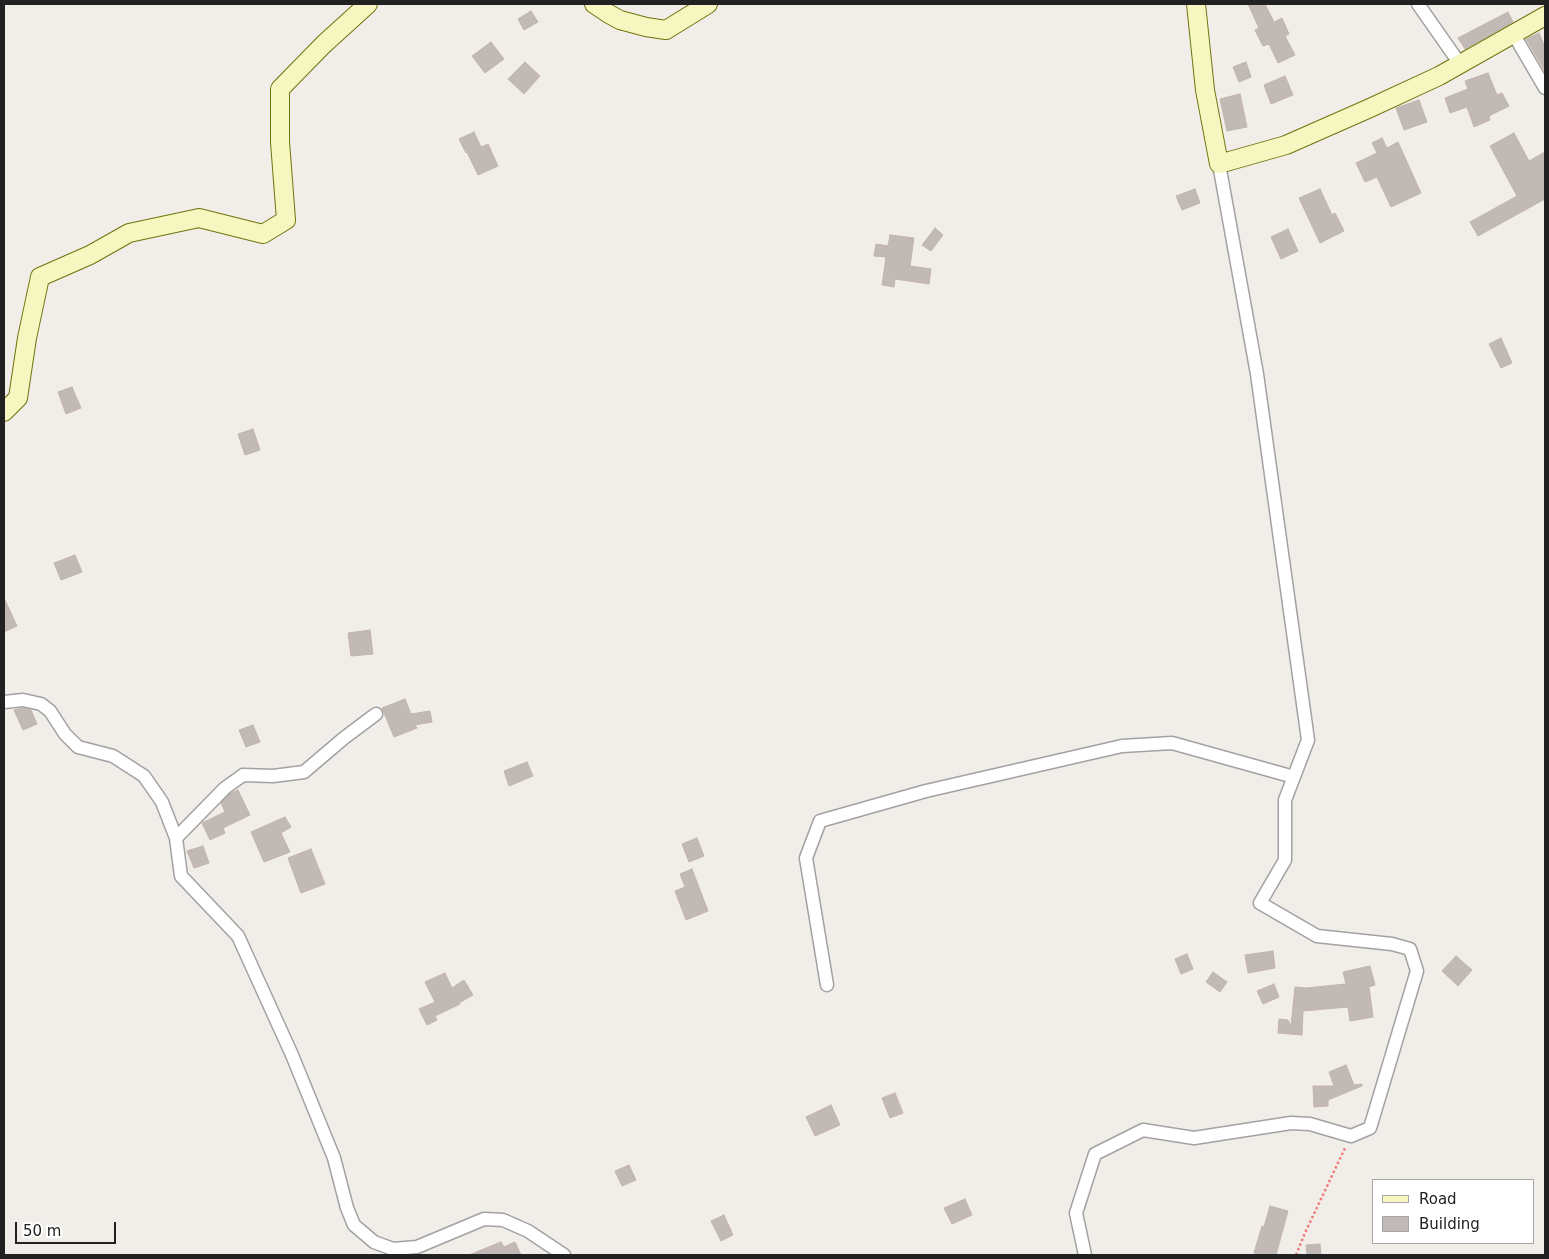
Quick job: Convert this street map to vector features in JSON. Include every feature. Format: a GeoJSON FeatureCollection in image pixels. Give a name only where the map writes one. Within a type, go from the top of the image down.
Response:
{"type":"FeatureCollection","features":[{"type":"Feature","properties":{"kind":"main road"},"geometry":{"type":"LineString","coordinates":[[4,412],[18,398],[27,338],[40,277],[90,254],[129,233],[199,218],[262,234],[286,220],[280,142],[280,89],[324,44],[368,4]]}},
{"type":"Feature","properties":{"kind":"main road"},"geometry":{"type":"LineString","coordinates":[[594,4],[611,9],[620,20],[666,30],[708,4]]}},
{"type":"Feature","properties":{"kind":"main road"},"geometry":{"type":"LineString","coordinates":[[1196,4],[1205,90],[1219,164],[1286,145],[1370,108],[1439,76],[1545,16]]}},
{"type":"Feature","properties":{"kind":"street"},"geometry":{"type":"LineString","coordinates":[[1418,4],[1460,64]]}},
{"type":"Feature","properties":{"kind":"street"},"geometry":{"type":"LineString","coordinates":[[1514,35],[1545,88]]}},
{"type":"Feature","properties":{"kind":"street"},"geometry":{"type":"LineString","coordinates":[[1085,1255],[1076,1213],[1095,1154],[1143,1130],[1194,1138],[1291,1123],[1310,1124],[1351,1136],[1370,1128],[1417,972],[1410,949],[1392,944],[1317,936],[1260,903],[1285,860],[1285,800],[1308,740],[1257,374],[1219,164]]}},
{"type":"Feature","properties":{"kind":"street"},"geometry":{"type":"LineString","coordinates":[[4,702],[23,700],[41,704],[50,711],[65,734],[78,747],[113,756],[144,776],[162,802],[176,838],[182,876],[238,936],[246,953],[292,1055],[334,1158],[347,1208],[354,1225],[374,1242],[393,1250],[417,1247],[484,1219],[503,1220],[528,1231],[564,1255]]}},
{"type":"Feature","properties":{"kind":"street"},"geometry":{"type":"LineString","coordinates":[[176,838],[225,788],[243,775],[273,776],[304,772],[376,714]]}},
{"type":"Feature","properties":{"kind":"street"},"geometry":{"type":"LineString","coordinates":[[827,985],[806,858],[820,821],[926,791],[1122,746],[1172,743],[1294,777]]}},
{"type":"Feature","properties":{"kind":"path"},"geometry":{"type":"LineString","coordinates":[[1296,1255],[1351,1136]]}},
{"type":"Feature","properties":{"kind":"building"},"geometry":{"type":"Polygon","coordinates":[[[1248,4],[1265,4],[1274,22],[1282,18],[1289,34],[1285,36],[1295,55],[1278,63],[1269,44],[1263,46],[1255,30],[1259,28],[1248,4]]]}},
{"type":"Feature","properties":{"kind":"building"},"geometry":{"type":"Polygon","coordinates":[[[531,11],[538,22],[524,30],[518,19],[531,11]]]}},
{"type":"Feature","properties":{"kind":"building"},"geometry":{"type":"Polygon","coordinates":[[[1508,12],[1513,22],[1465,49],[1458,38],[1508,12]]]}},
{"type":"Feature","properties":{"kind":"building"},"geometry":{"type":"Polygon","coordinates":[[[1539,33],[1545,47],[1545,71],[1526,39],[1539,33]]]}},
{"type":"Feature","properties":{"kind":"building"},"geometry":{"type":"Polygon","coordinates":[[[491,42],[504,59],[485,73],[472,56],[491,42]]]}},
{"type":"Feature","properties":{"kind":"building"},"geometry":{"type":"Polygon","coordinates":[[[525,62],[540,76],[524,94],[508,79],[525,62]]]}},
{"type":"Feature","properties":{"kind":"building"},"geometry":{"type":"Polygon","coordinates":[[[1246,62],[1251,77],[1239,82],[1233,67],[1246,62]]]}},
{"type":"Feature","properties":{"kind":"building"},"geometry":{"type":"Polygon","coordinates":[[[1488,73],[1497,95],[1502,93],[1509,106],[1489,116],[1490,120],[1474,127],[1467,107],[1450,113],[1445,98],[1468,89],[1465,81],[1488,73]]]}},
{"type":"Feature","properties":{"kind":"building"},"geometry":{"type":"Polygon","coordinates":[[[1285,76],[1293,95],[1271,104],[1264,85],[1285,76]]]}},
{"type":"Feature","properties":{"kind":"building"},"geometry":{"type":"Polygon","coordinates":[[[1240,94],[1247,127],[1227,131],[1220,99],[1240,94]]]}},
{"type":"Feature","properties":{"kind":"building"},"geometry":{"type":"Polygon","coordinates":[[[1419,100],[1427,122],[1404,130],[1396,108],[1419,100]]]}},
{"type":"Feature","properties":{"kind":"building"},"geometry":{"type":"Polygon","coordinates":[[[474,132],[481,147],[488,144],[498,166],[478,175],[459,139],[474,132]]]}},
{"type":"Feature","properties":{"kind":"building"},"geometry":{"type":"Polygon","coordinates":[[[1514,133],[1529,161],[1545,152],[1545,199],[1478,236],[1470,222],[1517,196],[1490,146],[1514,133]]]}},
{"type":"Feature","properties":{"kind":"building"},"geometry":{"type":"Polygon","coordinates":[[[1382,138],[1387,148],[1398,142],[1421,193],[1391,207],[1377,177],[1365,182],[1356,163],[1377,153],[1372,143],[1382,138]]]}},
{"type":"Feature","properties":{"kind":"building"},"geometry":{"type":"Polygon","coordinates":[[[1195,189],[1200,203],[1182,210],[1176,196],[1195,189]]]}},
{"type":"Feature","properties":{"kind":"building"},"geometry":{"type":"Polygon","coordinates":[[[1320,189],[1332,215],[1335,213],[1344,231],[1320,243],[1299,198],[1320,189]]]}},
{"type":"Feature","properties":{"kind":"building"},"geometry":{"type":"Polygon","coordinates":[[[935,228],[943,235],[931,251],[922,245],[935,228]]]}},
{"type":"Feature","properties":{"kind":"building"},"geometry":{"type":"Polygon","coordinates":[[[1288,229],[1298,251],[1281,259],[1271,237],[1288,229]]]}},
{"type":"Feature","properties":{"kind":"building"},"geometry":{"type":"Polygon","coordinates":[[[890,235],[914,238],[910,266],[931,269],[929,284],[895,279],[894,287],[882,285],[886,257],[874,256],[876,244],[888,246],[890,235]]]}},
{"type":"Feature","properties":{"kind":"building"},"geometry":{"type":"Polygon","coordinates":[[[1501,338],[1512,363],[1501,368],[1489,344],[1501,338]]]}},
{"type":"Feature","properties":{"kind":"building"},"geometry":{"type":"Polygon","coordinates":[[[72,387],[81,408],[66,414],[58,392],[72,387]]]}},
{"type":"Feature","properties":{"kind":"building"},"geometry":{"type":"Polygon","coordinates":[[[253,429],[260,450],[245,455],[238,434],[253,429]]]}},
{"type":"Feature","properties":{"kind":"building"},"geometry":{"type":"Polygon","coordinates":[[[75,555],[82,572],[61,580],[54,563],[75,555]]]}},
{"type":"Feature","properties":{"kind":"building"},"geometry":{"type":"Polygon","coordinates":[[[4,598],[17,626],[4,632],[4,598]]]}},
{"type":"Feature","properties":{"kind":"building"},"geometry":{"type":"Polygon","coordinates":[[[370,630],[373,654],[351,656],[348,633],[370,630]]]}},
{"type":"Feature","properties":{"kind":"building"},"geometry":{"type":"Polygon","coordinates":[[[405,699],[411,714],[430,711],[432,722],[415,725],[417,728],[394,737],[382,708],[405,699]]]}},
{"type":"Feature","properties":{"kind":"building"},"geometry":{"type":"Polygon","coordinates":[[[23,708],[31,710],[37,724],[23,730],[14,710],[23,708]]]}},
{"type":"Feature","properties":{"kind":"building"},"geometry":{"type":"Polygon","coordinates":[[[253,725],[260,742],[246,747],[239,730],[253,725]]]}},
{"type":"Feature","properties":{"kind":"building"},"geometry":{"type":"Polygon","coordinates":[[[527,762],[533,776],[509,786],[504,771],[527,762]]]}},
{"type":"Feature","properties":{"kind":"building"},"geometry":{"type":"Polygon","coordinates":[[[238,790],[250,815],[223,828],[225,833],[210,840],[202,823],[225,812],[221,803],[230,794],[238,790]]]}},
{"type":"Feature","properties":{"kind":"building"},"geometry":{"type":"Polygon","coordinates":[[[285,817],[291,827],[281,833],[290,852],[264,862],[251,832],[285,817]]]}},
{"type":"Feature","properties":{"kind":"building"},"geometry":{"type":"Polygon","coordinates":[[[697,838],[704,856],[689,862],[682,844],[697,838]]]}},
{"type":"Feature","properties":{"kind":"building"},"geometry":{"type":"Polygon","coordinates":[[[203,846],[209,863],[194,868],[187,851],[203,846]]]}},
{"type":"Feature","properties":{"kind":"building"},"geometry":{"type":"Polygon","coordinates":[[[311,849],[325,884],[301,893],[288,858],[311,849]]]}},
{"type":"Feature","properties":{"kind":"building"},"geometry":{"type":"Polygon","coordinates":[[[692,869],[708,911],[686,920],[675,891],[685,887],[680,874],[692,869]]]}},
{"type":"Feature","properties":{"kind":"building"},"geometry":{"type":"Polygon","coordinates":[[[1273,951],[1275,968],[1248,973],[1245,955],[1273,951]]]}},
{"type":"Feature","properties":{"kind":"building"},"geometry":{"type":"Polygon","coordinates":[[[1187,954],[1193,969],[1181,974],[1175,959],[1187,954]]]}},
{"type":"Feature","properties":{"kind":"building"},"geometry":{"type":"Polygon","coordinates":[[[1456,956],[1472,970],[1458,986],[1442,971],[1456,956]]]}},
{"type":"Feature","properties":{"kind":"building"},"geometry":{"type":"Polygon","coordinates":[[[1370,966],[1375,985],[1369,987],[1373,1017],[1350,1021],[1348,1007],[1303,1011],[1302,1035],[1278,1033],[1279,1019],[1288,1020],[1291,1026],[1295,987],[1306,988],[1346,984],[1343,972],[1370,966]]]}},
{"type":"Feature","properties":{"kind":"building"},"geometry":{"type":"Polygon","coordinates":[[[1213,972],[1227,982],[1220,992],[1206,982],[1213,972]]]}},
{"type":"Feature","properties":{"kind":"building"},"geometry":{"type":"Polygon","coordinates":[[[445,973],[452,988],[464,980],[473,995],[460,1004],[435,1016],[437,1020],[427,1025],[419,1009],[435,1002],[425,982],[445,973]]]}},
{"type":"Feature","properties":{"kind":"building"},"geometry":{"type":"Polygon","coordinates":[[[1274,984],[1279,997],[1263,1004],[1257,991],[1274,984]]]}},
{"type":"Feature","properties":{"kind":"building"},"geometry":{"type":"Polygon","coordinates":[[[1346,1065],[1354,1085],[1362,1084],[1362,1086],[1328,1100],[1328,1106],[1314,1107],[1313,1086],[1334,1086],[1329,1072],[1346,1065]]]}},
{"type":"Feature","properties":{"kind":"building"},"geometry":{"type":"Polygon","coordinates":[[[895,1093],[903,1113],[890,1118],[882,1098],[895,1093]]]}},
{"type":"Feature","properties":{"kind":"building"},"geometry":{"type":"Polygon","coordinates":[[[831,1105],[840,1125],[815,1136],[806,1117],[831,1105]]]}},
{"type":"Feature","properties":{"kind":"building"},"geometry":{"type":"Polygon","coordinates":[[[629,1165],[636,1180],[622,1186],[615,1171],[629,1165]]]}},
{"type":"Feature","properties":{"kind":"building"},"geometry":{"type":"Polygon","coordinates":[[[965,1199],[972,1215],[952,1224],[944,1208],[965,1199]]]}},
{"type":"Feature","properties":{"kind":"building"},"geometry":{"type":"Polygon","coordinates":[[[1270,1206],[1288,1211],[1276,1255],[1254,1253],[1262,1226],[1264,1227],[1270,1206]]]}},
{"type":"Feature","properties":{"kind":"building"},"geometry":{"type":"Polygon","coordinates":[[[724,1215],[733,1235],[721,1241],[711,1221],[724,1215]]]}},
{"type":"Feature","properties":{"kind":"building"},"geometry":{"type":"Polygon","coordinates":[[[501,1242],[504,1247],[515,1242],[521,1255],[469,1255],[501,1242]]]}},
{"type":"Feature","properties":{"kind":"building"},"geometry":{"type":"Polygon","coordinates":[[[1320,1244],[1321,1255],[1307,1255],[1306,1245],[1320,1244]]]}}]}
